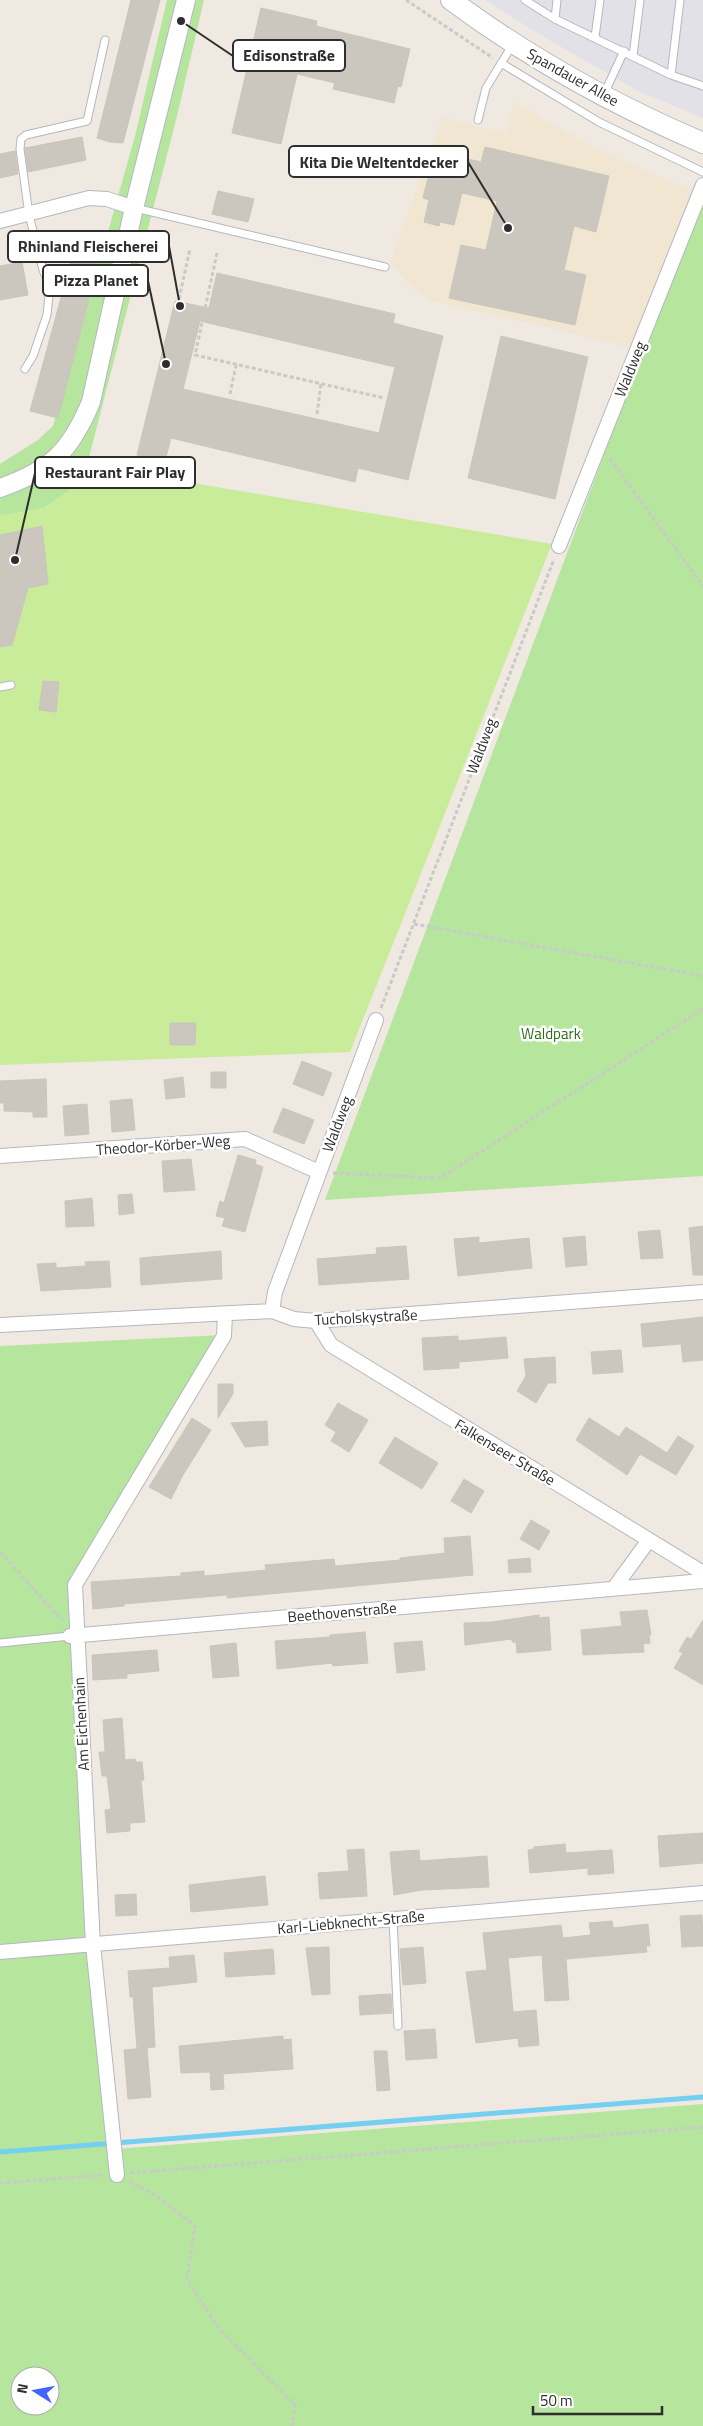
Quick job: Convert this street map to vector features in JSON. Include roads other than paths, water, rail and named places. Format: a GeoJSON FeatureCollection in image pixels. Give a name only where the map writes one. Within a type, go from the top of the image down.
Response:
{"type":"FeatureCollection","features":[{"type":"Feature","properties":{"kind":"main road","name":"Spandauer Allee"},"geometry":{"type":"LineString","coordinates":[[451,0],[513,43],[604,96],[703,143]]}},
{"type":"Feature","properties":{"kind":"street"},"geometry":{"type":"LineString","coordinates":[[0,488],[29,477],[53,461],[81,426],[91,402],[134,208],[186,0]]}},
{"type":"Feature","properties":{"kind":"street","name":"Waldweg"},"geometry":{"type":"LineString","coordinates":[[560,546],[703,185]]}},
{"type":"Feature","properties":{"kind":"street"},"geometry":{"type":"LineString","coordinates":[[0,221],[89,198],[107,199],[134,208]]}},
{"type":"Feature","properties":{"kind":"street","name":"Waldweg"},"geometry":{"type":"LineString","coordinates":[[272,1311],[275,1292],[376,1020]]}},
{"type":"Feature","properties":{"kind":"street","name":"Theodor-Körber-Weg"},"geometry":{"type":"LineString","coordinates":[[0,1156],[245,1139],[319,1172]]}},
{"type":"Feature","properties":{"kind":"street","name":"Tucholskystraße"},"geometry":{"type":"LineString","coordinates":[[0,1325],[272,1311],[294,1319],[316,1322],[703,1292]]}},
{"type":"Feature","properties":{"kind":"street","name":"Am Eichenhain"},"geometry":{"type":"LineString","coordinates":[[117,2174],[93,1945],[73,1636],[75,1586],[224,1336],[225,1314]]}},
{"type":"Feature","properties":{"kind":"street","name":"Falkenseer Straße"},"geometry":{"type":"LineString","coordinates":[[316,1322],[331,1345],[703,1574]]}},
{"type":"Feature","properties":{"kind":"street"},"geometry":{"type":"LineString","coordinates":[[614,1588],[649,1540]]}},
{"type":"Feature","properties":{"kind":"street","name":"Beethovenstraße"},"geometry":{"type":"LineString","coordinates":[[73,1636],[703,1580]]}},
{"type":"Feature","properties":{"kind":"street","name":"Karl-Liebknecht-Straße"},"geometry":{"type":"LineString","coordinates":[[0,1952],[703,1893]]}},
{"type":"Feature","properties":{"kind":"lane"},"geometry":{"type":"LineString","coordinates":[[525,0],[555,19],[671,75],[703,86]]}},
{"type":"Feature","properties":{"kind":"lane"},"geometry":{"type":"LineString","coordinates":[[555,19],[557,0]]}},
{"type":"Feature","properties":{"kind":"lane"},"geometry":{"type":"LineString","coordinates":[[595,38],[600,0]]}},
{"type":"Feature","properties":{"kind":"lane"},"geometry":{"type":"LineString","coordinates":[[634,56],[640,0]]}},
{"type":"Feature","properties":{"kind":"lane"},"geometry":{"type":"LineString","coordinates":[[671,75],[680,0]]}},
{"type":"Feature","properties":{"kind":"lane"},"geometry":{"type":"LineString","coordinates":[[25,369],[33,356],[47,315],[50,286],[43,270],[29,215],[20,149],[21,140],[26,135],[87,121],[105,40]]}},
{"type":"Feature","properties":{"kind":"lane"},"geometry":{"type":"LineString","coordinates":[[478,120],[486,88],[513,43]]}},
{"type":"Feature","properties":{"kind":"lane"},"geometry":{"type":"LineString","coordinates":[[604,96],[624,52]]}},
{"type":"Feature","properties":{"kind":"lane","name":"Spandauer Allee"},"geometry":{"type":"LineString","coordinates":[[501,63],[599,122],[703,172]]}},
{"type":"Feature","properties":{"kind":"lane"},"geometry":{"type":"LineString","coordinates":[[134,208],[385,267]]}},
{"type":"Feature","properties":{"kind":"lane"},"geometry":{"type":"LineString","coordinates":[[0,687],[11,685]]}},
{"type":"Feature","properties":{"kind":"lane"},"geometry":{"type":"LineString","coordinates":[[0,1643],[73,1636]]}},
{"type":"Feature","properties":{"kind":"lane"},"geometry":{"type":"LineString","coordinates":[[393,1919],[398,2026]]}},
{"type":"Feature","properties":{"kind":"waterway"},"geometry":{"type":"LineString","coordinates":[[0,2152],[703,2097]]}},
{"type":"Feature","properties":{"kind":"place","name":"Edisonstraße"},"geometry":{"type":"Point","coordinates":[181,21]}},
{"type":"Feature","properties":{"kind":"place","name":"Kita Die Weltentdecker"},"geometry":{"type":"Point","coordinates":[508,228]}},
{"type":"Feature","properties":{"kind":"place","name":"Rhinland Fleischerei"},"geometry":{"type":"Point","coordinates":[180,306]}},
{"type":"Feature","properties":{"kind":"place","name":"Pizza Planet"},"geometry":{"type":"Point","coordinates":[166,364]}},
{"type":"Feature","properties":{"kind":"place","name":"Restaurant Fair Play"},"geometry":{"type":"Point","coordinates":[15,560]}},
{"type":"Feature","properties":{"kind":"park label","name":"Waldpark"},"geometry":{"type":"Point","coordinates":[551,1033]}}]}
